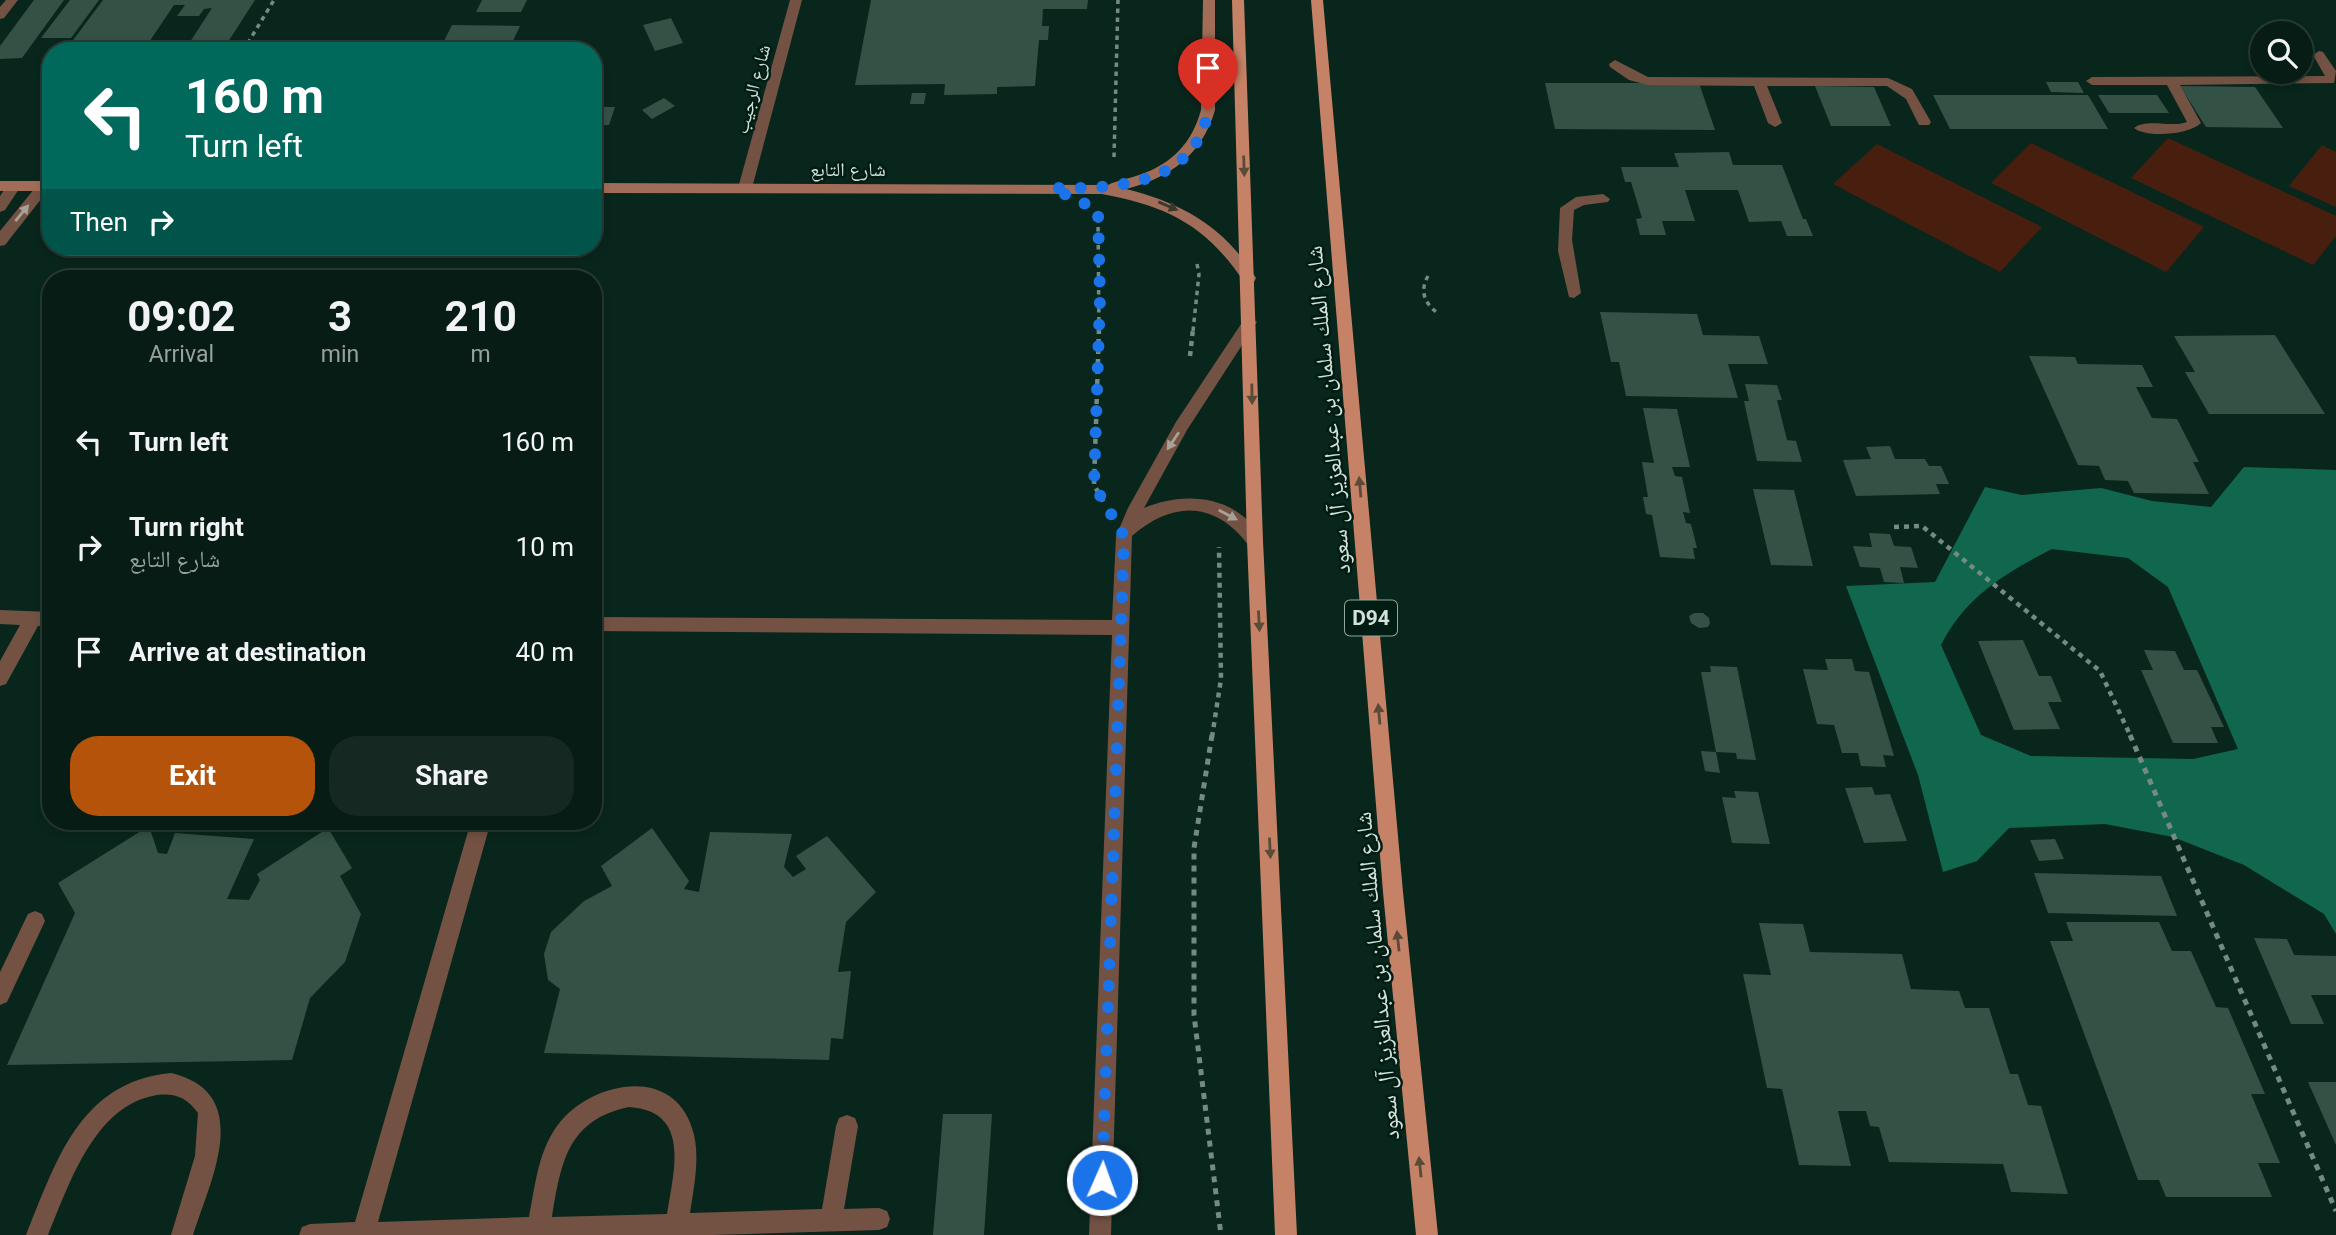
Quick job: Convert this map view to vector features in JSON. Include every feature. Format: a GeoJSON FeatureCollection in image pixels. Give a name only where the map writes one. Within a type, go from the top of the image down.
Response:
{"type":"FeatureCollection","features":[{"type":"Feature","properties":{"kind":"main road"},"geometry":{"type":"LineString","coordinates":[[1238,0],[1249,278],[1255,541],[1286,1235]]}},
{"type":"Feature","properties":{"kind":"main road","name":"شارع الملك سلمان بن عبدالعزيز آل سعود"},"geometry":{"type":"LineString","coordinates":[[1317,0],[1393,892],[1427,1235]]}},
{"type":"Feature","properties":{"kind":"street"},"geometry":{"type":"LineString","coordinates":[[0,15],[12,0]]}},
{"type":"Feature","properties":{"kind":"street","name":"شارع الرجيب"},"geometry":{"type":"LineString","coordinates":[[745,188],[796,0]]}},
{"type":"Feature","properties":{"kind":"street","name":"شارع التابع"},"geometry":{"type":"LineString","coordinates":[[1102,189],[1157,174],[1179,161],[1195,145],[1205,128],[1208,110],[1209,0]]}},
{"type":"Feature","properties":{"kind":"street"},"geometry":{"type":"LineString","coordinates":[[2092,81],[2329,80],[2332,75],[2319,55]]}},
{"type":"Feature","properties":{"kind":"street"},"geometry":{"type":"LineString","coordinates":[[1615,64],[1623,72],[1648,81],[1888,82],[1899,85],[1913,97],[1924,122]]}},
{"type":"Feature","properties":{"kind":"street"},"geometry":{"type":"LineString","coordinates":[[1759,81],[1775,123]]}},
{"type":"Feature","properties":{"kind":"street"},"geometry":{"type":"LineString","coordinates":[[2141,128],[2180,128],[2194,123],[2171,81]]}},
{"type":"Feature","properties":{"kind":"street"},"geometry":{"type":"LineString","coordinates":[[0,207],[7,186],[42,186]]}},
{"type":"Feature","properties":{"kind":"street","name":"شارع التابع"},"geometry":{"type":"LineString","coordinates":[[602,187],[1102,189],[1155,200],[1193,217],[1216,234],[1235,255],[1249,278]]}},
{"type":"Feature","properties":{"kind":"street"},"geometry":{"type":"LineString","coordinates":[[0,241],[42,193]]}},
{"type":"Feature","properties":{"kind":"street"},"geometry":{"type":"LineString","coordinates":[[1574,293],[1566,255],[1564,222],[1567,208],[1581,200],[1603,199]]}},
{"type":"Feature","properties":{"kind":"street"},"geometry":{"type":"LineString","coordinates":[[1100,1235],[1124,536],[1141,493],[1161,459],[1250,322]]}},
{"type":"Feature","properties":{"kind":"street"},"geometry":{"type":"LineString","coordinates":[[1124,536],[1134,523],[1148,514],[1182,504],[1212,507],[1238,520],[1255,541]]}},
{"type":"Feature","properties":{"kind":"street"},"geometry":{"type":"LineString","coordinates":[[0,617],[42,619]]}},
{"type":"Feature","properties":{"kind":"street"},"geometry":{"type":"LineString","coordinates":[[0,678],[42,619]]}},
{"type":"Feature","properties":{"kind":"street"},"geometry":{"type":"LineString","coordinates":[[602,624],[1121,628]]}},
{"type":"Feature","properties":{"kind":"street"},"geometry":{"type":"LineString","coordinates":[[363,1234],[478,830]]}},
{"type":"Feature","properties":{"kind":"street"},"geometry":{"type":"LineString","coordinates":[[0,995],[35,921]]}},
{"type":"Feature","properties":{"kind":"street"},"geometry":{"type":"LineString","coordinates":[[37,1235],[81,1137],[106,1110],[136,1090],[167,1083],[193,1089],[208,1109],[210,1136],[182,1235]]}},
{"type":"Feature","properties":{"kind":"street"},"geometry":{"type":"LineString","coordinates":[[538,1228],[556,1149],[575,1121],[602,1102],[632,1094],[659,1101],[678,1119],[685,1148],[677,1224]]}},
{"type":"Feature","properties":{"kind":"street"},"geometry":{"type":"LineString","coordinates":[[831,1221],[847,1126]]}},
{"type":"Feature","properties":{"kind":"street"},"geometry":{"type":"LineString","coordinates":[[310,1235],[879,1219]]}},
{"type":"Feature","properties":{"kind":"path"},"geometry":{"type":"LineString","coordinates":[[248,42],[274,0]]}},
{"type":"Feature","properties":{"kind":"path"},"geometry":{"type":"LineString","coordinates":[[1114,161],[1118,0]]}},
{"type":"Feature","properties":{"kind":"path"},"geometry":{"type":"LineString","coordinates":[[1052,188],[1098,210],[1100,298],[1094,485],[1124,536]]}},
{"type":"Feature","properties":{"kind":"path"},"geometry":{"type":"LineString","coordinates":[[1190,357],[1199,274],[1195,255]]}},
{"type":"Feature","properties":{"kind":"path"},"geometry":{"type":"LineString","coordinates":[[1428,276],[1422,285],[1422,296],[1428,307],[1439,314]]}},
{"type":"Feature","properties":{"kind":"path"},"geometry":{"type":"LineString","coordinates":[[1182,504],[1219,536],[1221,679],[1194,848],[1194,1015],[1221,1235]]}},
{"type":"Feature","properties":{"kind":"path"},"geometry":{"type":"LineString","coordinates":[[1894,527],[1922,526],[2100,671],[2136,748],[2336,1211]]}},
{"type":"Feature","properties":{"kind":"shaded area"},"geometry":{"type":"Polygon","coordinates":[[[2168,138],[2336,216],[2336,236],[2313,265],[2131,178],[2168,138]]]}},
{"type":"Feature","properties":{"kind":"shaded area"},"geometry":{"type":"Polygon","coordinates":[[[2031,143],[2204,227],[2166,272],[1991,183],[2031,143]]]}},
{"type":"Feature","properties":{"kind":"shaded area"},"geometry":{"type":"Polygon","coordinates":[[[1877,144],[2042,227],[2000,272],[1833,184],[1877,144]]]}},
{"type":"Feature","properties":{"kind":"shaded area"},"geometry":{"type":"Polygon","coordinates":[[[2322,145],[2336,152],[2336,207],[2289,186],[2322,145]]]}},
{"type":"Feature","properties":{"kind":"shaded area"},"geometry":{"type":"Polygon","coordinates":[[[2244,467],[2336,470],[2336,934],[2324,914],[2244,865],[2173,837],[2105,824],[2009,828],[1977,861],[1943,872],[1918,775],[1846,586],[1935,582],[1985,487],[2022,495],[2101,488],[2152,501],[2211,507],[2244,467]],[[2052,549],[2003,577],[1962,613],[1941,645],[1981,735],[2031,756],[2193,759],[2238,749],[2168,587],[2128,558],[2052,549]]]}},
{"type":"Feature","properties":{"kind":"building"},"geometry":{"type":"Polygon","coordinates":[[[34,0],[64,0],[22,58],[0,59],[0,46],[34,0]]]}},
{"type":"Feature","properties":{"kind":"building"},"geometry":{"type":"Polygon","coordinates":[[[70,0],[99,0],[71,38],[41,38],[70,0]]]}},
{"type":"Feature","properties":{"kind":"building"},"geometry":{"type":"Polygon","coordinates":[[[103,0],[255,0],[228,42],[190,42],[212,8],[204,9],[199,16],[177,16],[185,5],[174,5],[149,42],[72,42],[103,0]]]}},
{"type":"Feature","properties":{"kind":"building"},"geometry":{"type":"Polygon","coordinates":[[[482,0],[527,0],[521,12],[476,12],[482,0]]]}},
{"type":"Feature","properties":{"kind":"building"},"geometry":{"type":"Polygon","coordinates":[[[871,0],[1088,0],[1087,9],[1043,9],[1042,26],[1049,26],[1048,40],[1039,40],[1035,86],[997,87],[997,94],[944,95],[945,84],[855,85],[871,0]]]}},
{"type":"Feature","properties":{"kind":"building"},"geometry":{"type":"Polygon","coordinates":[[[671,18],[683,43],[655,51],[643,25],[671,18]]]}},
{"type":"Feature","properties":{"kind":"building"},"geometry":{"type":"Polygon","coordinates":[[[452,25],[520,26],[512,42],[444,42],[452,25]]]}},
{"type":"Feature","properties":{"kind":"building"},"geometry":{"type":"Polygon","coordinates":[[[2046,82],[2078,82],[2084,93],[2051,92],[2046,82]]]}},
{"type":"Feature","properties":{"kind":"building"},"geometry":{"type":"Polygon","coordinates":[[[1545,83],[1699,83],[1715,130],[1555,129],[1545,83]]]}},
{"type":"Feature","properties":{"kind":"building"},"geometry":{"type":"Polygon","coordinates":[[[1815,86],[1874,87],[1891,126],[1831,126],[1815,86]]]}},
{"type":"Feature","properties":{"kind":"building"},"geometry":{"type":"Polygon","coordinates":[[[2180,86],[2255,87],[2283,128],[2206,127],[2180,86]]]}},
{"type":"Feature","properties":{"kind":"building"},"geometry":{"type":"Polygon","coordinates":[[[912,93],[926,93],[924,104],[910,104],[912,93]]]}},
{"type":"Feature","properties":{"kind":"building"},"geometry":{"type":"Polygon","coordinates":[[[1933,95],[2088,95],[2108,129],[1950,129],[1933,95]]]}},
{"type":"Feature","properties":{"kind":"building"},"geometry":{"type":"Polygon","coordinates":[[[2098,95],[2157,95],[2169,113],[2109,113],[2098,95]]]}},
{"type":"Feature","properties":{"kind":"building"},"geometry":{"type":"Polygon","coordinates":[[[664,98],[675,106],[652,119],[642,110],[664,98]]]}},
{"type":"Feature","properties":{"kind":"building"},"geometry":{"type":"Polygon","coordinates":[[[602,107],[615,107],[609,125],[602,125],[602,107]]]}},
{"type":"Feature","properties":{"kind":"building"},"geometry":{"type":"Polygon","coordinates":[[[1729,152],[1733,165],[1782,165],[1803,219],[1806,219],[1813,236],[1787,236],[1781,221],[1749,222],[1738,190],[1685,190],[1695,221],[1662,221],[1666,235],[1640,235],[1636,219],[1642,218],[1631,182],[1625,182],[1621,167],[1679,167],[1674,153],[1729,152]]]}},
{"type":"Feature","properties":{"kind":"building"},"geometry":{"type":"Polygon","coordinates":[[[1600,312],[1697,314],[1703,335],[1759,336],[1768,364],[1728,364],[1738,398],[1626,396],[1619,362],[1611,362],[1600,312]]]}},
{"type":"Feature","properties":{"kind":"building"},"geometry":{"type":"Polygon","coordinates":[[[2275,335],[2325,414],[2209,414],[2185,372],[2195,372],[2174,336],[2275,335]]]}},
{"type":"Feature","properties":{"kind":"building"},"geometry":{"type":"Polygon","coordinates":[[[2029,356],[2075,357],[2078,364],[2142,365],[2153,387],[2136,387],[2152,418],[2177,419],[2199,462],[2193,462],[2209,494],[2134,493],[2128,481],[2105,480],[2099,466],[2078,465],[2029,356]]]}},
{"type":"Feature","properties":{"kind":"building"},"geometry":{"type":"Polygon","coordinates":[[[1745,384],[1777,385],[1782,400],[1777,400],[1787,440],[1796,441],[1802,462],[1757,461],[1744,401],[1749,401],[1745,384]]]}},
{"type":"Feature","properties":{"kind":"building"},"geometry":{"type":"Polygon","coordinates":[[[1643,408],[1677,409],[1690,467],[1672,467],[1675,476],[1682,477],[1690,513],[1683,512],[1686,523],[1691,524],[1697,548],[1693,548],[1695,559],[1660,557],[1652,515],[1646,514],[1643,497],[1648,497],[1642,462],[1654,463],[1643,408]]]}},
{"type":"Feature","properties":{"kind":"building"},"geometry":{"type":"Polygon","coordinates":[[[1890,446],[1895,459],[1925,459],[1929,466],[1941,466],[1949,484],[1936,484],[1940,494],[1856,496],[1843,460],[1871,459],[1866,447],[1890,446]]]}},
{"type":"Feature","properties":{"kind":"building"},"geometry":{"type":"Polygon","coordinates":[[[1753,489],[1794,490],[1813,566],[1771,565],[1753,489]]]}},
{"type":"Feature","properties":{"kind":"building"},"geometry":{"type":"Polygon","coordinates":[[[1869,533],[1890,534],[1894,546],[1911,547],[1918,568],[1900,567],[1904,583],[1884,582],[1880,568],[1860,567],[1853,546],[1872,547],[1869,533]]]}},
{"type":"Feature","properties":{"kind":"building"},"geometry":{"type":"Polygon","coordinates":[[[1703,613],[1709,618],[1708,627],[1699,628],[1691,623],[1689,616],[1703,613]]]}},
{"type":"Feature","properties":{"kind":"building"},"geometry":{"type":"Polygon","coordinates":[[[2023,640],[2039,676],[2051,676],[2062,702],[2048,702],[2060,729],[2014,730],[1978,641],[2023,640]]]}},
{"type":"Feature","properties":{"kind":"building"},"geometry":{"type":"Polygon","coordinates":[[[2144,650],[2175,651],[2184,670],[2197,670],[2224,727],[2211,727],[2218,743],[2173,743],[2141,670],[2153,670],[2144,650]]]}},
{"type":"Feature","properties":{"kind":"building"},"geometry":{"type":"Polygon","coordinates":[[[1825,659],[1852,659],[1855,671],[1869,672],[1894,756],[1883,755],[1886,767],[1861,766],[1858,753],[1842,753],[1834,725],[1817,724],[1803,669],[1828,670],[1825,659]]]}},
{"type":"Feature","properties":{"kind":"building"},"geometry":{"type":"Polygon","coordinates":[[[1710,666],[1737,667],[1756,760],[1737,759],[1736,753],[1716,752],[1701,672],[1711,672],[1710,666]]]}},
{"type":"Feature","properties":{"kind":"building"},"geometry":{"type":"Polygon","coordinates":[[[1701,751],[1716,752],[1720,773],[1705,771],[1701,751]]]}},
{"type":"Feature","properties":{"kind":"building"},"geometry":{"type":"Polygon","coordinates":[[[1872,787],[1875,795],[1890,794],[1907,841],[1864,843],[1845,788],[1872,787]]]}},
{"type":"Feature","properties":{"kind":"building"},"geometry":{"type":"Polygon","coordinates":[[[1734,791],[1758,792],[1770,844],[1732,843],[1722,797],[1736,798],[1734,791]]]}},
{"type":"Feature","properties":{"kind":"building"},"geometry":{"type":"Polygon","coordinates":[[[652,828],[689,881],[684,889],[699,892],[710,832],[792,834],[784,867],[793,877],[806,869],[796,856],[827,836],[876,892],[846,922],[838,972],[851,971],[843,1039],[831,1038],[829,1060],[544,1053],[560,989],[548,980],[544,954],[551,932],[584,901],[612,886],[601,866],[652,828]]]}},
{"type":"Feature","properties":{"kind":"building"},"geometry":{"type":"Polygon","coordinates":[[[143,830],[150,830],[158,853],[167,854],[175,833],[254,839],[227,899],[249,900],[260,880],[257,874],[325,830],[329,830],[352,868],[340,876],[361,914],[345,962],[310,998],[292,1060],[7,1065],[75,913],[58,883],[143,830]]]}},
{"type":"Feature","properties":{"kind":"building"},"geometry":{"type":"Polygon","coordinates":[[[2055,839],[2064,859],[2039,861],[2030,840],[2055,839]]]}},
{"type":"Feature","properties":{"kind":"building"},"geometry":{"type":"Polygon","coordinates":[[[2034,873],[2161,876],[2177,916],[2048,913],[2034,873]]]}},
{"type":"Feature","properties":{"kind":"building"},"geometry":{"type":"Polygon","coordinates":[[[2066,922],[2159,922],[2172,951],[2191,951],[2216,1007],[2228,1008],[2265,1094],[2251,1094],[2280,1163],[2258,1163],[2272,1197],[2166,1197],[2159,1180],[2138,1180],[2050,941],[2073,941],[2066,922]]]}},
{"type":"Feature","properties":{"kind":"building"},"geometry":{"type":"Polygon","coordinates":[[[1759,923],[1803,924],[1810,952],[1902,954],[1911,989],[1959,991],[1965,1008],[1989,1008],[2010,1074],[2018,1074],[2028,1105],[2041,1106],[2068,1194],[2011,1192],[2003,1164],[1889,1162],[1879,1127],[1870,1126],[1866,1111],[1838,1111],[1851,1166],[1799,1165],[1782,1089],[1767,1088],[1743,974],[1771,975],[1759,923]]]}},
{"type":"Feature","properties":{"kind":"building"},"geometry":{"type":"Polygon","coordinates":[[[2254,938],[2287,939],[2294,955],[2336,956],[2336,995],[2311,995],[2324,1024],[2291,1024],[2254,938]]]}},
{"type":"Feature","properties":{"kind":"building"},"geometry":{"type":"Polygon","coordinates":[[[2308,1082],[2336,1082],[2336,1145],[2308,1082]]]}},
{"type":"Feature","properties":{"kind":"building"},"geometry":{"type":"Polygon","coordinates":[[[943,1114],[992,1114],[984,1235],[933,1235],[943,1114]]]}},
{"type":"Feature","properties":{"kind":"route"},"geometry":{"type":"LineString","coordinates":[[1102,1180],[1124,536],[1094,485],[1100,298],[1098,210],[1052,188],[1102,189],[1157,174],[1179,161],[1195,145],[1205,128],[1208,110]]}}]}
